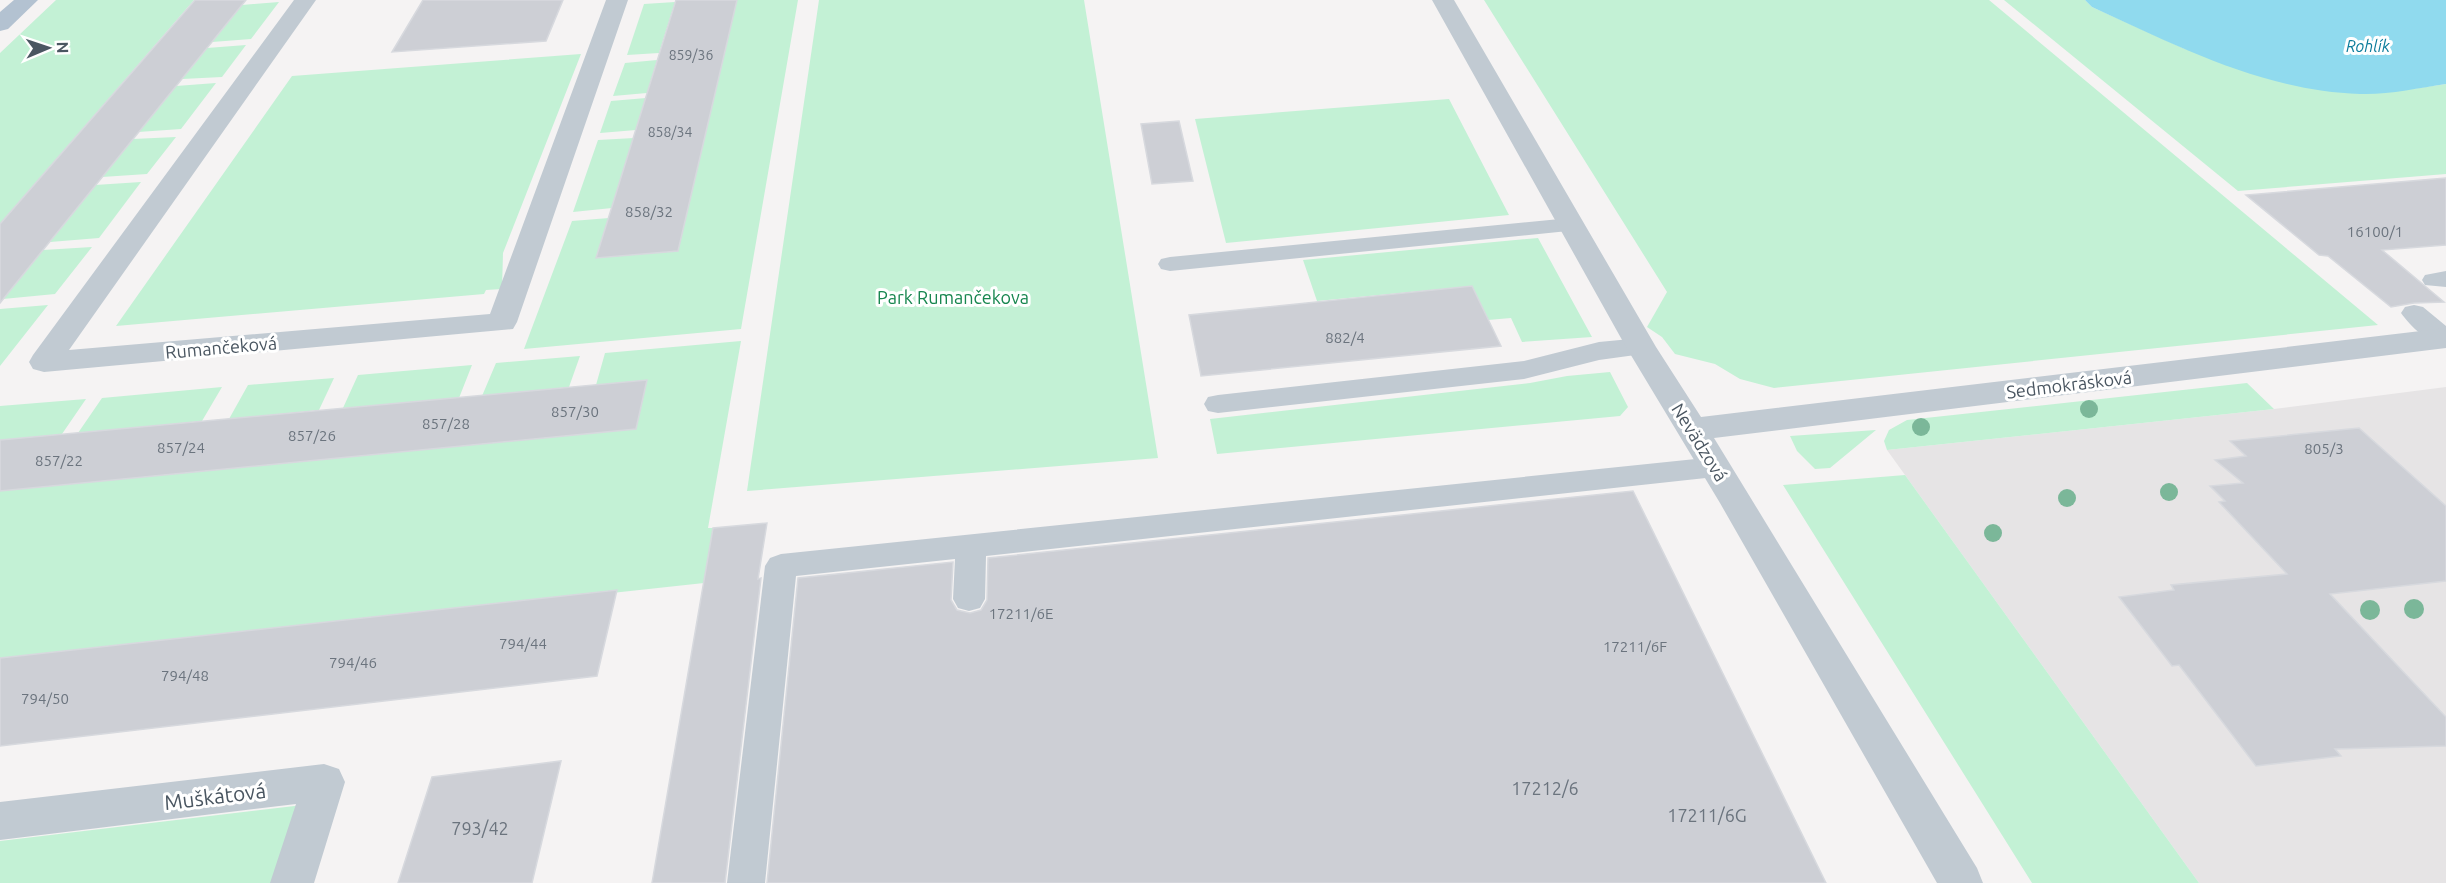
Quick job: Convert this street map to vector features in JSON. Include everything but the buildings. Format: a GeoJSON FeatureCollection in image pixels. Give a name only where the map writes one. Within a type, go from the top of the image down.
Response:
{"type":"FeatureCollection","features":[{"type":"Feature","properties":{"kind":"main road"},"geometry":{"type":"LineString","coordinates":[[0,24],[27,0]]}},
{"type":"Feature","properties":{"kind":"street","name":"Rumančeková"},"geometry":{"type":"LineString","coordinates":[[306,0],[44,363],[502,322],[618,0]]}},
{"type":"Feature","properties":{"kind":"street","name":"Nevädzová"},"geometry":{"type":"LineString","coordinates":[[1443,0],[1641,347],[1715,467],[1962,883]]}},
{"type":"Feature","properties":{"kind":"street","name":"Sedmokrásková"},"geometry":{"type":"LineString","coordinates":[[1692,429],[2445,338]]}},
{"type":"Feature","properties":{"kind":"street","name":"Muškátová"},"geometry":{"type":"LineString","coordinates":[[0,821],[324,783],[292,883]]}},
{"type":"Feature","properties":{"kind":"lane"},"geometry":{"type":"LineString","coordinates":[[1170,264],[1570,225]]}},
{"type":"Feature","properties":{"kind":"lane"},"geometry":{"type":"LineString","coordinates":[[2414,313],[2445,338]]}},
{"type":"Feature","properties":{"kind":"lane"},"geometry":{"type":"LineString","coordinates":[[1218,404],[1524,370],[1599,351],[1641,347]]}},
{"type":"Feature","properties":{"kind":"lane"},"geometry":{"type":"LineString","coordinates":[[746,883],[781,566],[1715,467]]}},
{"type":"Feature","properties":{"kind":"lane"},"geometry":{"type":"LineString","coordinates":[[969,599],[971,547]]}},
{"type":"Feature","properties":{"kind":"shaded area"},"geometry":{"type":"Polygon","coordinates":[[[2446,387],[2446,883],[2199,883],[1887,450],[2274,409],[2446,387]]]}},
{"type":"Feature","properties":{"kind":"green space"},"geometry":{"type":"Polygon","coordinates":[[[56,0],[194,0],[0,224],[0,53],[56,0]]]}},
{"type":"Feature","properties":{"kind":"green space"},"geometry":{"type":"Polygon","coordinates":[[[737,0],[798,0],[741,329],[524,349],[572,221],[609,218],[596,258],[737,0]]]}},
{"type":"Feature","properties":{"kind":"green space","name":"Park Rumančekova"},"geometry":{"type":"Polygon","coordinates":[[[819,0],[1084,0],[1158,458],[747,491],[819,0]]]}},
{"type":"Feature","properties":{"kind":"green space"},"geometry":{"type":"Polygon","coordinates":[[[1484,0],[1989,0],[2378,325],[1774,388],[1740,379],[1715,364],[1675,354],[1662,337],[1647,327],[1667,292],[1484,0]]]}},
{"type":"Feature","properties":{"kind":"green space"},"geometry":{"type":"Polygon","coordinates":[[[2004,0],[2085,0],[2092,7],[2185,49],[2412,89],[2446,84],[2446,174],[2238,191],[2004,0]]]}},
{"type":"Feature","properties":{"kind":"green space"},"geometry":{"type":"Polygon","coordinates":[[[279,2],[251,39],[212,42],[242,5],[279,2]]]}},
{"type":"Feature","properties":{"kind":"green space"},"geometry":{"type":"Polygon","coordinates":[[[675,2],[659,53],[627,55],[644,4],[675,2]]]}},
{"type":"Feature","properties":{"kind":"green space"},"geometry":{"type":"Polygon","coordinates":[[[246,45],[222,77],[182,79],[207,48],[246,45]]]}},
{"type":"Feature","properties":{"kind":"green space"},"geometry":{"type":"Polygon","coordinates":[[[581,54],[503,253],[502,289],[486,290],[484,294],[116,326],[292,76],[581,54]]]}},
{"type":"Feature","properties":{"kind":"green space"},"geometry":{"type":"Polygon","coordinates":[[[657,60],[647,93],[613,96],[625,63],[657,60]]]}},
{"type":"Feature","properties":{"kind":"green space"},"geometry":{"type":"Polygon","coordinates":[[[216,83],[181,129],[138,132],[176,86],[216,83]]]}},
{"type":"Feature","properties":{"kind":"green space"},"geometry":{"type":"Polygon","coordinates":[[[646,98],[636,130],[600,133],[611,101],[646,98]]]}},
{"type":"Feature","properties":{"kind":"green space"},"geometry":{"type":"Polygon","coordinates":[[[1449,99],[1509,215],[1226,243],[1195,119],[1449,99]]]}},
{"type":"Feature","properties":{"kind":"green space"},"geometry":{"type":"Polygon","coordinates":[[[176,137],[147,174],[102,177],[133,139],[176,137]]]}},
{"type":"Feature","properties":{"kind":"green space"},"geometry":{"type":"Polygon","coordinates":[[[634,138],[612,208],[573,212],[598,140],[634,138]]]}},
{"type":"Feature","properties":{"kind":"green space"},"geometry":{"type":"Polygon","coordinates":[[[141,182],[99,238],[50,242],[95,185],[141,182]]]}},
{"type":"Feature","properties":{"kind":"green space"},"geometry":{"type":"Polygon","coordinates":[[[1538,238],[1592,337],[1522,342],[1511,318],[1488,320],[1472,286],[1317,301],[1303,260],[1538,238]]]}},
{"type":"Feature","properties":{"kind":"green space"},"geometry":{"type":"Polygon","coordinates":[[[92,247],[55,294],[3,299],[43,250],[92,247]]]}},
{"type":"Feature","properties":{"kind":"green space"},"geometry":{"type":"Polygon","coordinates":[[[48,305],[0,366],[0,309],[48,305]]]}},
{"type":"Feature","properties":{"kind":"green space"},"geometry":{"type":"Polygon","coordinates":[[[741,341],[708,528],[713,528],[704,583],[0,659],[0,491],[635,429],[647,380],[596,385],[605,353],[741,341]]]}},
{"type":"Feature","properties":{"kind":"green space"},"geometry":{"type":"Polygon","coordinates":[[[580,356],[569,387],[482,396],[496,363],[580,356]]]}},
{"type":"Feature","properties":{"kind":"green space"},"geometry":{"type":"Polygon","coordinates":[[[472,365],[459,398],[343,408],[358,375],[472,365]]]}},
{"type":"Feature","properties":{"kind":"green space"},"geometry":{"type":"Polygon","coordinates":[[[1610,372],[1628,407],[1620,416],[1217,454],[1210,419],[1530,383],[1567,376],[1610,372]]]}},
{"type":"Feature","properties":{"kind":"green space"},"geometry":{"type":"Polygon","coordinates":[[[334,378],[319,410],[229,419],[248,385],[334,378]]]}},
{"type":"Feature","properties":{"kind":"green space"},"geometry":{"type":"Polygon","coordinates":[[[2247,383],[2274,409],[1887,450],[1884,441],[1889,430],[1907,420],[2247,383]]]}},
{"type":"Feature","properties":{"kind":"green space"},"geometry":{"type":"Polygon","coordinates":[[[222,387],[202,421],[78,433],[102,398],[222,387]]]}},
{"type":"Feature","properties":{"kind":"green space"},"geometry":{"type":"Polygon","coordinates":[[[86,399],[62,434],[0,440],[0,406],[86,399]]]}},
{"type":"Feature","properties":{"kind":"green space"},"geometry":{"type":"Polygon","coordinates":[[[1876,430],[1830,468],[1815,469],[1797,451],[1790,436],[1876,430]]]}},
{"type":"Feature","properties":{"kind":"green space"},"geometry":{"type":"Polygon","coordinates":[[[1905,475],[2199,883],[2032,883],[1783,485],[1905,475]]]}},
{"type":"Feature","properties":{"kind":"green space"},"geometry":{"type":"Polygon","coordinates":[[[303,805],[272,883],[0,883],[0,841],[303,805]]]}},
{"type":"Feature","properties":{"kind":"water","name":"Rohlík"},"geometry":{"type":"Polygon","coordinates":[[[2085,0],[2446,0],[2446,84],[2371,94],[2324,91],[2290,85],[2189,51],[2092,7],[2085,0]]]}}]}
